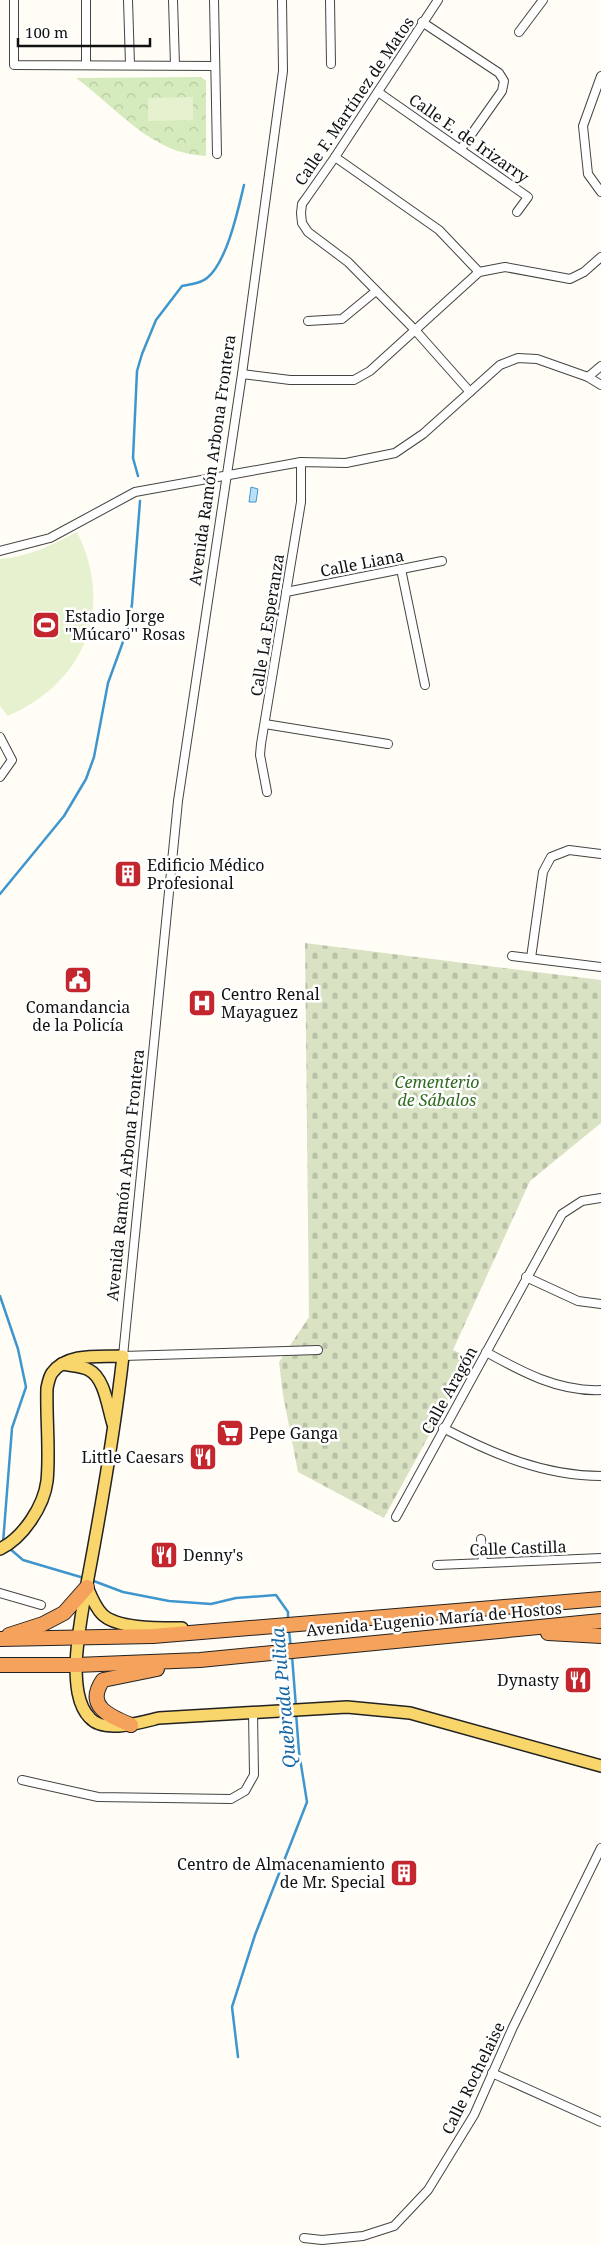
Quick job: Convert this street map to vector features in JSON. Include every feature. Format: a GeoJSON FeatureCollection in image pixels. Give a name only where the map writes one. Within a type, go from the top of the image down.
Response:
{"type":"FeatureCollection","features":[{"type":"Feature","properties":{"kind":"highway"},"geometry":{"type":"LineString","coordinates":[[0,1638],[43,1624],[64,1613],[87,1586]]}},
{"type":"Feature","properties":{"kind":"highway","name":"Avenida Eugenio María de Hostos"},"geometry":{"type":"LineString","coordinates":[[0,1638],[78,1639],[154,1636],[601,1599]]}},
{"type":"Feature","properties":{"kind":"highway","name":"Avenida Eugenio María de Hostos"},"geometry":{"type":"LineString","coordinates":[[0,1664],[76,1665],[200,1660],[601,1621]]}},
{"type":"Feature","properties":{"kind":"highway"},"geometry":{"type":"LineString","coordinates":[[502,1630],[601,1636]]}},
{"type":"Feature","properties":{"kind":"highway"},"geometry":{"type":"LineString","coordinates":[[131,1725],[106,1714],[96,1700],[96,1689],[103,1680],[200,1660]]}},
{"type":"Feature","properties":{"kind":"main road"},"geometry":{"type":"LineString","coordinates":[[0,1549],[18,1537],[34,1516],[46,1483],[47,1388],[51,1374],[62,1364],[77,1358],[123,1356]]}},
{"type":"Feature","properties":{"kind":"main road","name":"Avenida Ramón Arbona Frontera"},"geometry":{"type":"LineString","coordinates":[[123,1356],[114,1429],[78,1639],[77,1686],[82,1708],[91,1720],[106,1726],[131,1725],[159,1718],[347,1707],[410,1713],[601,1766]]}},
{"type":"Feature","properties":{"kind":"main road"},"geometry":{"type":"LineString","coordinates":[[62,1364],[88,1369],[94,1373],[101,1384],[114,1429]]}},
{"type":"Feature","properties":{"kind":"main road"},"geometry":{"type":"LineString","coordinates":[[87,1586],[102,1615],[109,1619],[152,1627],[219,1630]]}},
{"type":"Feature","properties":{"kind":"street"},"geometry":{"type":"LineString","coordinates":[[14,0],[14,66],[130,64],[215,66]]}},
{"type":"Feature","properties":{"kind":"street"},"geometry":{"type":"LineString","coordinates":[[86,0],[86,65]]}},
{"type":"Feature","properties":{"kind":"street"},"geometry":{"type":"LineString","coordinates":[[128,0],[130,64]]}},
{"type":"Feature","properties":{"kind":"street"},"geometry":{"type":"LineString","coordinates":[[173,0],[175,65]]}},
{"type":"Feature","properties":{"kind":"street"},"geometry":{"type":"LineString","coordinates":[[214,0],[217,154]]}},
{"type":"Feature","properties":{"kind":"street","name":"Avenida Ramón Arbona Frontera"},"geometry":{"type":"LineString","coordinates":[[123,1356],[178,801],[242,374],[283,71],[282,0]]}},
{"type":"Feature","properties":{"kind":"street"},"geometry":{"type":"LineString","coordinates":[[330,0],[332,64]]}},
{"type":"Feature","properties":{"kind":"street","name":"Calle F. Martínez de Matos"},"geometry":{"type":"LineString","coordinates":[[438,0],[302,204],[302,223],[308,232],[348,262],[415,330],[470,392]]}},
{"type":"Feature","properties":{"kind":"street"},"geometry":{"type":"LineString","coordinates":[[520,32],[543,0]]}},
{"type":"Feature","properties":{"kind":"street"},"geometry":{"type":"LineString","coordinates":[[422,22],[500,73],[504,81],[502,91],[461,149]]}},
{"type":"Feature","properties":{"kind":"street"},"geometry":{"type":"LineString","coordinates":[[601,76],[583,126],[588,174],[601,192]]}},
{"type":"Feature","properties":{"kind":"street","name":"Calle E. de Irizarry"},"geometry":{"type":"LineString","coordinates":[[378,92],[528,197],[517,212]]}},
{"type":"Feature","properties":{"kind":"street"},"geometry":{"type":"LineString","coordinates":[[335,157],[439,230],[479,272]]}},
{"type":"Feature","properties":{"kind":"street"},"geometry":{"type":"LineString","coordinates":[[242,374],[290,380],[354,380],[370,371],[479,272],[505,267],[570,279],[584,272],[601,257]]}},
{"type":"Feature","properties":{"kind":"street"},"geometry":{"type":"LineString","coordinates":[[308,321],[342,319],[376,291]]}},
{"type":"Feature","properties":{"kind":"street"},"geometry":{"type":"LineString","coordinates":[[0,551],[50,538],[132,493],[301,462],[346,463],[396,453],[424,434],[500,365],[518,358],[536,359],[588,377],[601,385]]}},
{"type":"Feature","properties":{"kind":"street"},"geometry":{"type":"LineString","coordinates":[[588,377],[601,366]]}},
{"type":"Feature","properties":{"kind":"street","name":"Calle La Esperanza"},"geometry":{"type":"LineString","coordinates":[[266,792],[260,755],[301,502],[301,462]]}},
{"type":"Feature","properties":{"kind":"street","name":"Calle Liana"},"geometry":{"type":"LineString","coordinates":[[286,592],[442,561]]}},
{"type":"Feature","properties":{"kind":"street"},"geometry":{"type":"LineString","coordinates":[[401,569],[425,685]]}},
{"type":"Feature","properties":{"kind":"street"},"geometry":{"type":"LineString","coordinates":[[265,724],[388,744]]}},
{"type":"Feature","properties":{"kind":"street"},"geometry":{"type":"LineString","coordinates":[[0,737],[12,760],[0,777]]}},
{"type":"Feature","properties":{"kind":"street"},"geometry":{"type":"LineString","coordinates":[[531,958],[543,872],[551,857],[569,850],[601,854]]}},
{"type":"Feature","properties":{"kind":"street"},"geometry":{"type":"LineString","coordinates":[[512,956],[601,967]]}},
{"type":"Feature","properties":{"kind":"street","name":"Calle Aragón"},"geometry":{"type":"LineString","coordinates":[[396,1517],[443,1428],[562,1214],[582,1201],[601,1198]]}},
{"type":"Feature","properties":{"kind":"street"},"geometry":{"type":"LineString","coordinates":[[526,1277],[578,1301],[601,1304]]}},
{"type":"Feature","properties":{"kind":"street"},"geometry":{"type":"LineString","coordinates":[[123,1356],[318,1350]]}},
{"type":"Feature","properties":{"kind":"street"},"geometry":{"type":"LineString","coordinates":[[486,1352],[541,1380],[575,1388],[601,1390]]}},
{"type":"Feature","properties":{"kind":"street"},"geometry":{"type":"LineString","coordinates":[[443,1428],[486,1451],[530,1466],[571,1474],[601,1476]]}},
{"type":"Feature","properties":{"kind":"street"},"geometry":{"type":"LineString","coordinates":[[481,1539],[483,1563]]}},
{"type":"Feature","properties":{"kind":"street","name":"Calle Castilla"},"geometry":{"type":"LineString","coordinates":[[437,1565],[601,1558]]}},
{"type":"Feature","properties":{"kind":"street"},"geometry":{"type":"LineString","coordinates":[[0,1594],[41,1605]]}},
{"type":"Feature","properties":{"kind":"street"},"geometry":{"type":"LineString","coordinates":[[22,1780],[98,1797],[231,1799],[245,1791],[254,1775],[253,1712]]}},
{"type":"Feature","properties":{"kind":"street","name":"Calle Rochelaise"},"geometry":{"type":"LineString","coordinates":[[304,2238],[322,2240],[363,2236],[394,2226],[428,2190],[474,2114],[513,2027],[601,1848]]}},
{"type":"Feature","properties":{"kind":"street"},"geometry":{"type":"LineString","coordinates":[[492,2074],[601,2122]]}},
{"type":"Feature","properties":{"kind":"green space"},"geometry":{"type":"Polygon","coordinates":[[[201,77],[206,81],[206,156],[186,153],[168,147],[152,138],[136,128],[76,78],[201,77]]]}},
{"type":"Feature","properties":{"kind":"green space"},"geometry":{"type":"Polygon","coordinates":[[[193,97],[193,120],[148,121],[148,98],[193,97]]]}},
{"type":"Feature","properties":{"kind":"green space","name":"Estadio Jorge ''Múcaro'' Rosas"},"geometry":{"type":"Polygon","coordinates":[[[77,532],[88,561],[93,588],[92,615],[86,640],[74,663],[57,684],[35,701],[8,716],[0,706],[0,559],[30,553],[77,532]]]}},
{"type":"Feature","properties":{"kind":"green space","name":"Cementerio de Sábalos"},"geometry":{"type":"Polygon","coordinates":[[[305,943],[601,980],[601,1123],[530,1181],[453,1350],[471,1358],[384,1518],[298,1472],[283,1395],[279,1362],[309,1317],[305,943]]]}},
{"type":"Feature","properties":{"kind":"water"},"geometry":{"type":"Polygon","coordinates":[[[251,487],[258,489],[256,502],[249,502],[251,487]]]}},
{"type":"Feature","properties":{"kind":"waterway","name":"Quebrada Pulida"},"geometry":{"type":"LineString","coordinates":[[138,476],[133,458],[137,371],[142,354],[156,320],[182,286],[204,280],[214,270],[231,235],[244,185]]}},
{"type":"Feature","properties":{"kind":"waterway","name":"Quebrada Pulida"},"geometry":{"type":"LineString","coordinates":[[0,894],[64,816],[86,779],[94,757],[108,683],[128,628],[132,604],[140,501]]}},
{"type":"Feature","properties":{"kind":"waterway","name":"Quebrada Pulida"},"geometry":{"type":"LineString","coordinates":[[0,1296],[18,1349],[26,1387],[12,1428],[3,1543]]}},
{"type":"Feature","properties":{"kind":"waterway","name":"Quebrada Pulida"},"geometry":{"type":"LineString","coordinates":[[9,1548],[23,1560],[84,1578]]}},
{"type":"Feature","properties":{"kind":"waterway","name":"Quebrada Pulida"},"geometry":{"type":"LineString","coordinates":[[91,1580],[123,1592],[169,1601],[211,1604],[236,1598],[276,1595],[288,1612],[288,1620]]}},
{"type":"Feature","properties":{"kind":"waterway","name":"Quebrada Pulida"},"geometry":{"type":"LineString","coordinates":[[289,1631],[291,1648]]}},
{"type":"Feature","properties":{"kind":"waterway","name":"Quebrada Pulida"},"geometry":{"type":"LineString","coordinates":[[292,1656],[296,1707]]}},
{"type":"Feature","properties":{"kind":"waterway","name":"Quebrada Pulida"},"geometry":{"type":"LineString","coordinates":[[238,2057],[232,2007],[255,1935],[307,1802],[299,1752],[296,1713]]}},
{"type":"Feature","properties":{"kind":"place","name":"Estadio Jorge ''Múcaro'' Rosas"},"geometry":{"type":"Point","coordinates":[46,625]}},
{"type":"Feature","properties":{"kind":"place","name":"Edificio Médico Profesional"},"geometry":{"type":"Point","coordinates":[128,874]}},
{"type":"Feature","properties":{"kind":"place","name":"Comandancia de la Policía"},"geometry":{"type":"Point","coordinates":[78,980]}},
{"type":"Feature","properties":{"kind":"place","name":"Centro Renal Mayaguez"},"geometry":{"type":"Point","coordinates":[202,1003]}},
{"type":"Feature","properties":{"kind":"place","name":"Pepe Ganga"},"geometry":{"type":"Point","coordinates":[230,1433]}},
{"type":"Feature","properties":{"kind":"place","name":"Little Caesars"},"geometry":{"type":"Point","coordinates":[203,1457]}},
{"type":"Feature","properties":{"kind":"place","name":"Denny's"},"geometry":{"type":"Point","coordinates":[164,1555]}},
{"type":"Feature","properties":{"kind":"place","name":"Dynasty"},"geometry":{"type":"Point","coordinates":[578,1680]}},
{"type":"Feature","properties":{"kind":"place","name":"Centro de Almacenamiento de Mr. Special"},"geometry":{"type":"Point","coordinates":[404,1873]}}]}
